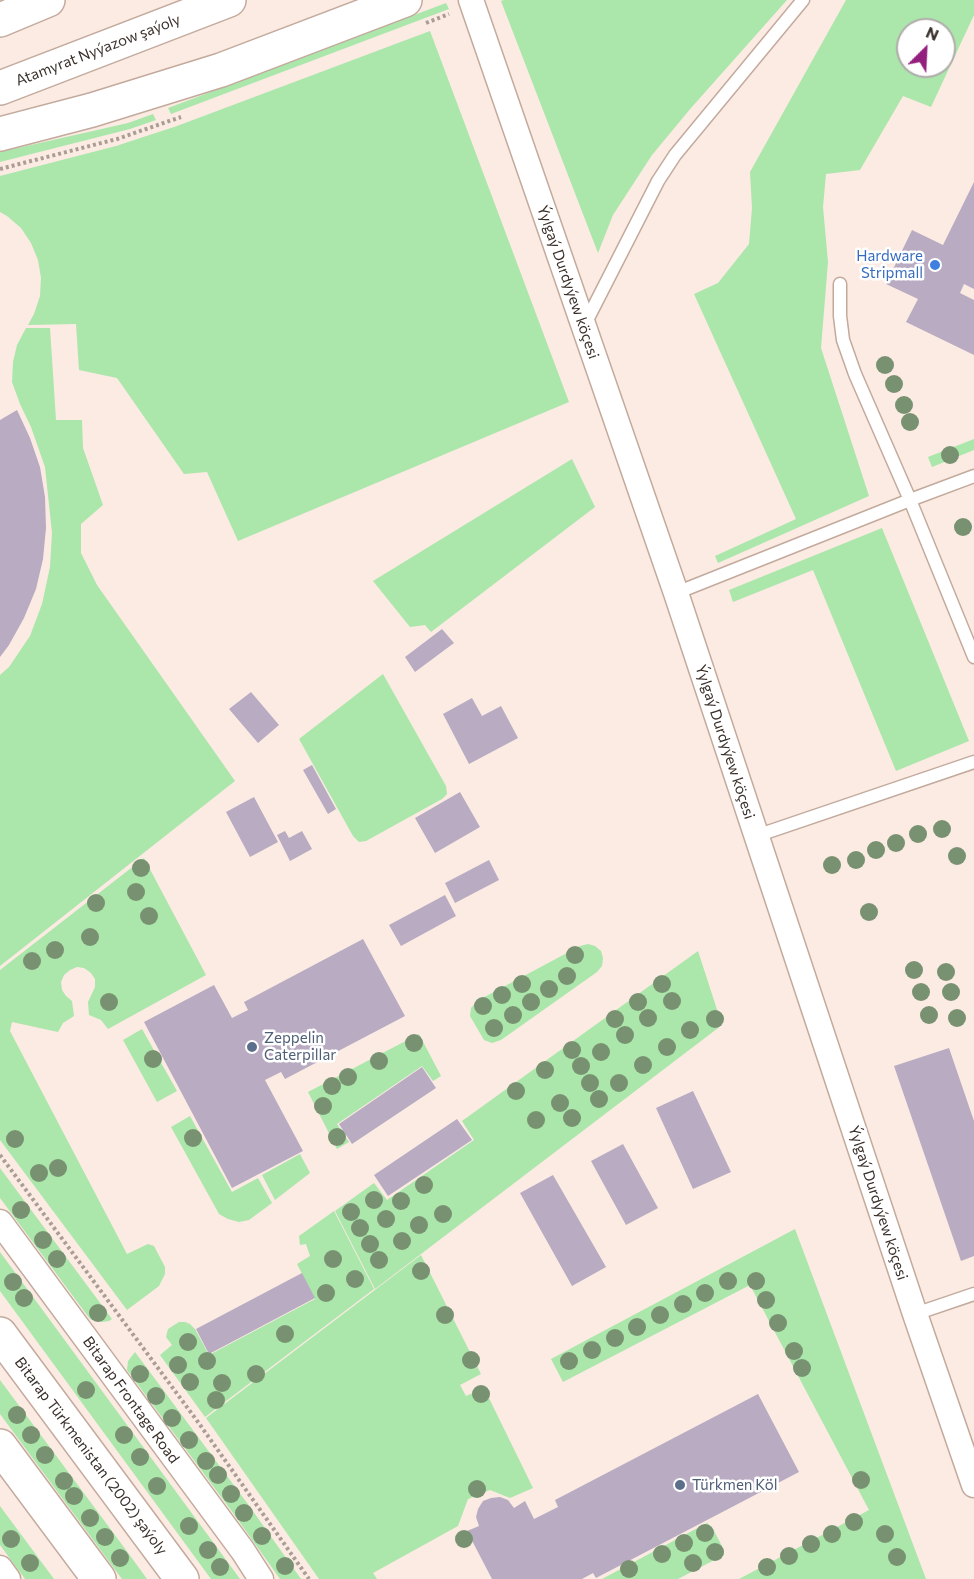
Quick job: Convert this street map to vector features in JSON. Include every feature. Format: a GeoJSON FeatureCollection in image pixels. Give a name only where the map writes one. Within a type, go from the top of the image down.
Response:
{"type":"FeatureCollection","features":[{"type":"Feature","properties":{"kind":"main road"},"geometry":{"type":"LineString","coordinates":[[0,20],[48,0]]}},
{"type":"Feature","properties":{"kind":"main road","name":"Atamyrat Nyýazow şaýoly"},"geometry":{"type":"LineString","coordinates":[[0,88],[229,0]]}},
{"type":"Feature","properties":{"kind":"main road"},"geometry":{"type":"LineString","coordinates":[[0,134],[92,110],[221,70],[405,0]]}},
{"type":"Feature","properties":{"kind":"main road","name":"Bitarap Türkmenistan (2002) şaýoly"},"geometry":{"type":"LineString","coordinates":[[0,1334],[182,1579]]}},
{"type":"Feature","properties":{"kind":"main road"},"geometry":{"type":"LineString","coordinates":[[0,1446],[99,1579]]}},
{"type":"Feature","properties":{"kind":"street","name":"Ýylgaý Durdyýew köçesi"},"geometry":{"type":"LineString","coordinates":[[471,0],[676,593],[974,1485]]}},
{"type":"Feature","properties":{"kind":"street","name":"Bitarap Frontage Road"},"geometry":{"type":"LineString","coordinates":[[0,1222],[261,1579]]}},
{"type":"Feature","properties":{"kind":"street"},"geometry":{"type":"LineString","coordinates":[[0,1568],[8,1579]]}},
{"type":"Feature","properties":{"kind":"lane"},"geometry":{"type":"LineString","coordinates":[[583,327],[658,181],[675,155],[803,0]]}},
{"type":"Feature","properties":{"kind":"lane"},"geometry":{"type":"LineString","coordinates":[[840,284],[843,340],[855,374],[910,500],[974,657]]}},
{"type":"Feature","properties":{"kind":"lane"},"geometry":{"type":"LineString","coordinates":[[676,593],[974,476]]}},
{"type":"Feature","properties":{"kind":"lane"},"geometry":{"type":"LineString","coordinates":[[756,836],[974,762]]}},
{"type":"Feature","properties":{"kind":"lane"},"geometry":{"type":"LineString","coordinates":[[915,1314],[974,1294]]}},
{"type":"Feature","properties":{"kind":"path"},"geometry":{"type":"LineString","coordinates":[[0,1155],[198,1422],[309,1579]]}},
{"type":"Feature","properties":{"kind":"green space"},"geometry":{"type":"Polygon","coordinates":[[[787,0],[652,155],[613,215],[598,253],[501,1],[787,0]]]}},
{"type":"Feature","properties":{"kind":"green space"},"geometry":{"type":"Polygon","coordinates":[[[846,0],[974,0],[974,15],[956,54],[956,18],[896,18],[896,78],[945,78],[931,107],[903,96],[860,170],[826,174],[823,207],[828,262],[821,348],[869,496],[718,563],[715,556],[796,519],[694,294],[718,283],[749,244],[752,208],[750,172],[846,0]]]}},
{"type":"Feature","properties":{"kind":"green space"},"geometry":{"type":"Polygon","coordinates":[[[446,3],[449,9],[171,114],[168,108],[446,3]]]}},
{"type":"Feature","properties":{"kind":"green space"},"geometry":{"type":"Polygon","coordinates":[[[430,31],[569,402],[238,541],[207,472],[184,474],[117,378],[79,370],[76,324],[28,325],[40,296],[41,278],[38,260],[21,228],[0,212],[0,176],[116,146],[177,126],[430,31]]]}},
{"type":"Feature","properties":{"kind":"green space"},"geometry":{"type":"Polygon","coordinates":[[[153,114],[156,120],[130,129],[0,162],[0,152],[128,123],[153,114]]]}},
{"type":"Feature","properties":{"kind":"green space"},"geometry":{"type":"Polygon","coordinates":[[[26,328],[50,328],[56,420],[82,420],[83,448],[103,505],[81,524],[81,553],[97,585],[235,781],[0,966],[0,675],[9,667],[30,636],[42,604],[50,567],[52,533],[45,467],[12,382],[17,345],[26,328]]]}},
{"type":"Feature","properties":{"kind":"green space"},"geometry":{"type":"Polygon","coordinates":[[[974,439],[974,450],[932,467],[928,457],[974,439]]]}},
{"type":"Feature","properties":{"kind":"green space"},"geometry":{"type":"Polygon","coordinates":[[[572,459],[595,507],[431,632],[425,625],[410,627],[373,581],[572,459]]]}},
{"type":"Feature","properties":{"kind":"green space"},"geometry":{"type":"Polygon","coordinates":[[[882,528],[969,741],[896,771],[813,570],[733,602],[729,590],[882,528]]]}},
{"type":"Feature","properties":{"kind":"green space"},"geometry":{"type":"Polygon","coordinates":[[[383,674],[446,786],[447,794],[442,799],[366,841],[359,842],[353,836],[299,739],[383,674]]]}},
{"type":"Feature","properties":{"kind":"green space"},"geometry":{"type":"Polygon","coordinates":[[[144,858],[206,975],[108,1029],[101,1020],[89,1015],[88,1002],[95,987],[95,979],[84,968],[77,967],[64,975],[61,982],[62,990],[72,1001],[74,1016],[63,1023],[58,1032],[12,1022],[10,1031],[127,1254],[148,1244],[154,1246],[165,1267],[165,1274],[159,1286],[127,1310],[0,1140],[0,970],[144,858]]]}},
{"type":"Feature","properties":{"kind":"green space"},"geometry":{"type":"Polygon","coordinates":[[[588,944],[601,951],[602,966],[597,972],[501,1040],[492,1043],[484,1040],[470,1016],[471,1008],[477,1001],[580,946],[588,944]]]}},
{"type":"Feature","properties":{"kind":"green space"},"geometry":{"type":"Polygon","coordinates":[[[698,951],[722,1025],[375,1289],[335,1211],[374,1183],[387,1200],[474,1140],[462,1121],[698,951]]]}},
{"type":"Feature","properties":{"kind":"green space"},"geometry":{"type":"Polygon","coordinates":[[[142,1029],[177,1091],[157,1102],[123,1040],[142,1029]]]}},
{"type":"Feature","properties":{"kind":"green space"},"geometry":{"type":"Polygon","coordinates":[[[419,1034],[441,1076],[433,1081],[422,1066],[337,1124],[349,1142],[337,1149],[308,1092],[419,1034]]]}},
{"type":"Feature","properties":{"kind":"green space"},"geometry":{"type":"Polygon","coordinates":[[[190,1116],[232,1192],[258,1178],[272,1203],[249,1220],[239,1222],[219,1214],[171,1127],[190,1116]]]}},
{"type":"Feature","properties":{"kind":"green space"},"geometry":{"type":"Polygon","coordinates":[[[300,1154],[310,1173],[275,1200],[262,1175],[300,1154]]]}},
{"type":"Feature","properties":{"kind":"green space"},"geometry":{"type":"Polygon","coordinates":[[[0,1168],[112,1319],[102,1322],[90,1319],[0,1198],[0,1168]]]}},
{"type":"Feature","properties":{"kind":"green space"},"geometry":{"type":"Polygon","coordinates":[[[334,1211],[374,1289],[205,1417],[160,1355],[172,1345],[166,1337],[168,1329],[179,1322],[190,1324],[209,1355],[315,1299],[297,1264],[310,1256],[306,1244],[300,1245],[299,1236],[334,1211]]]}},
{"type":"Feature","properties":{"kind":"green space"},"geometry":{"type":"Polygon","coordinates":[[[795,1229],[926,1579],[739,1579],[869,1510],[750,1285],[563,1382],[551,1359],[795,1229]]]}},
{"type":"Feature","properties":{"kind":"green space"},"geometry":{"type":"Polygon","coordinates":[[[0,1252],[240,1579],[211,1579],[0,1291],[0,1252]]]}},
{"type":"Feature","properties":{"kind":"green space"},"geometry":{"type":"Polygon","coordinates":[[[421,1255],[481,1374],[460,1385],[466,1396],[484,1388],[533,1488],[510,1498],[490,1490],[468,1499],[458,1526],[373,1573],[377,1579],[319,1579],[206,1418],[421,1255]]]}},
{"type":"Feature","properties":{"kind":"green space"},"geometry":{"type":"Polygon","coordinates":[[[135,1352],[301,1579],[280,1579],[127,1370],[128,1361],[135,1352]]]}},
{"type":"Feature","properties":{"kind":"green space"},"geometry":{"type":"Polygon","coordinates":[[[0,1380],[147,1579],[122,1579],[0,1414],[0,1380]]]}},
{"type":"Feature","properties":{"kind":"green space"},"geometry":{"type":"Polygon","coordinates":[[[0,1506],[54,1579],[25,1579],[0,1545],[0,1506]]]}},
{"type":"Feature","properties":{"kind":"green space"},"geometry":{"type":"Polygon","coordinates":[[[707,1523],[712,1527],[723,1548],[724,1555],[678,1579],[602,1579],[707,1523]]]}},
{"type":"Feature","properties":{"kind":"building","name":"Hardware Stripmall"},"geometry":{"type":"Polygon","coordinates":[[[974,182],[974,289],[964,284],[960,293],[974,300],[974,355],[906,322],[918,299],[886,284],[912,230],[943,245],[974,182]]]}},
{"type":"Feature","properties":{"kind":"building"},"geometry":{"type":"Polygon","coordinates":[[[17,410],[40,467],[45,497],[46,528],[43,559],[36,589],[24,618],[0,657],[0,420],[17,410]]]}},
{"type":"Feature","properties":{"kind":"building"},"geometry":{"type":"Polygon","coordinates":[[[442,629],[454,643],[415,672],[405,657],[442,629]]]}},
{"type":"Feature","properties":{"kind":"building"},"geometry":{"type":"Polygon","coordinates":[[[251,692],[279,725],[258,743],[229,709],[251,692]]]}},
{"type":"Feature","properties":{"kind":"building"},"geometry":{"type":"Polygon","coordinates":[[[472,698],[482,716],[501,706],[518,738],[469,764],[443,714],[472,698]]]}},
{"type":"Feature","properties":{"kind":"building"},"geometry":{"type":"Polygon","coordinates":[[[312,765],[336,809],[328,814],[303,770],[312,765]]]}},
{"type":"Feature","properties":{"kind":"building"},"geometry":{"type":"Polygon","coordinates":[[[460,792],[480,827],[435,853],[415,818],[460,792]]]}},
{"type":"Feature","properties":{"kind":"building"},"geometry":{"type":"Polygon","coordinates":[[[254,797],[278,842],[250,857],[226,812],[254,797]]]}},
{"type":"Feature","properties":{"kind":"building"},"geometry":{"type":"Polygon","coordinates":[[[285,831],[289,838],[302,831],[312,849],[290,861],[277,835],[285,831]]]}},
{"type":"Feature","properties":{"kind":"building"},"geometry":{"type":"Polygon","coordinates":[[[489,860],[499,880],[455,903],[445,883],[489,860]]]}},
{"type":"Feature","properties":{"kind":"building"},"geometry":{"type":"Polygon","coordinates":[[[445,895],[456,916],[401,946],[389,925],[445,895]]]}},
{"type":"Feature","properties":{"kind":"building","name":"Zeppelin Caterpillar"},"geometry":{"type":"Polygon","coordinates":[[[363,939],[405,1016],[285,1079],[281,1072],[265,1080],[303,1151],[232,1188],[144,1022],[214,985],[232,1018],[248,1010],[244,1002],[363,939]]]}},
{"type":"Feature","properties":{"kind":"building"},"geometry":{"type":"Polygon","coordinates":[[[949,1048],[974,1121],[974,1256],[961,1261],[894,1066],[949,1048]]]}},
{"type":"Feature","properties":{"kind":"building"},"geometry":{"type":"Polygon","coordinates":[[[422,1067],[436,1088],[352,1144],[339,1124],[422,1067]]]}},
{"type":"Feature","properties":{"kind":"building"},"geometry":{"type":"Polygon","coordinates":[[[693,1091],[731,1172],[693,1189],[656,1108],[693,1091]]]}},
{"type":"Feature","properties":{"kind":"building"},"geometry":{"type":"Polygon","coordinates":[[[457,1119],[472,1140],[388,1196],[374,1175],[457,1119]]]}},
{"type":"Feature","properties":{"kind":"building"},"geometry":{"type":"Polygon","coordinates":[[[623,1144],[658,1208],[626,1225],[591,1161],[623,1144]]]}},
{"type":"Feature","properties":{"kind":"building"},"geometry":{"type":"Polygon","coordinates":[[[553,1175],[606,1267],[572,1286],[520,1193],[553,1175]]]}},
{"type":"Feature","properties":{"kind":"building"},"geometry":{"type":"Polygon","coordinates":[[[302,1273],[315,1298],[209,1354],[196,1329],[302,1273]]]}},
{"type":"Feature","properties":{"kind":"building","name":"Türkmen Köl"},"geometry":{"type":"Polygon","coordinates":[[[758,1394],[799,1472],[596,1578],[593,1573],[582,1579],[492,1579],[467,1531],[479,1526],[476,1517],[483,1501],[500,1497],[508,1500],[514,1508],[525,1501],[534,1519],[558,1507],[555,1500],[758,1394]]]}},
{"type":"Feature","properties":{"kind":"place","name":"Hardware Stripmall"},"geometry":{"type":"Point","coordinates":[935,265]}},
{"type":"Feature","properties":{"kind":"place","name":"Zeppelin Caterpillar"},"geometry":{"type":"Point","coordinates":[252,1047]}},
{"type":"Feature","properties":{"kind":"place","name":"Türkmen Köl"},"geometry":{"type":"Point","coordinates":[680,1485]}}]}
